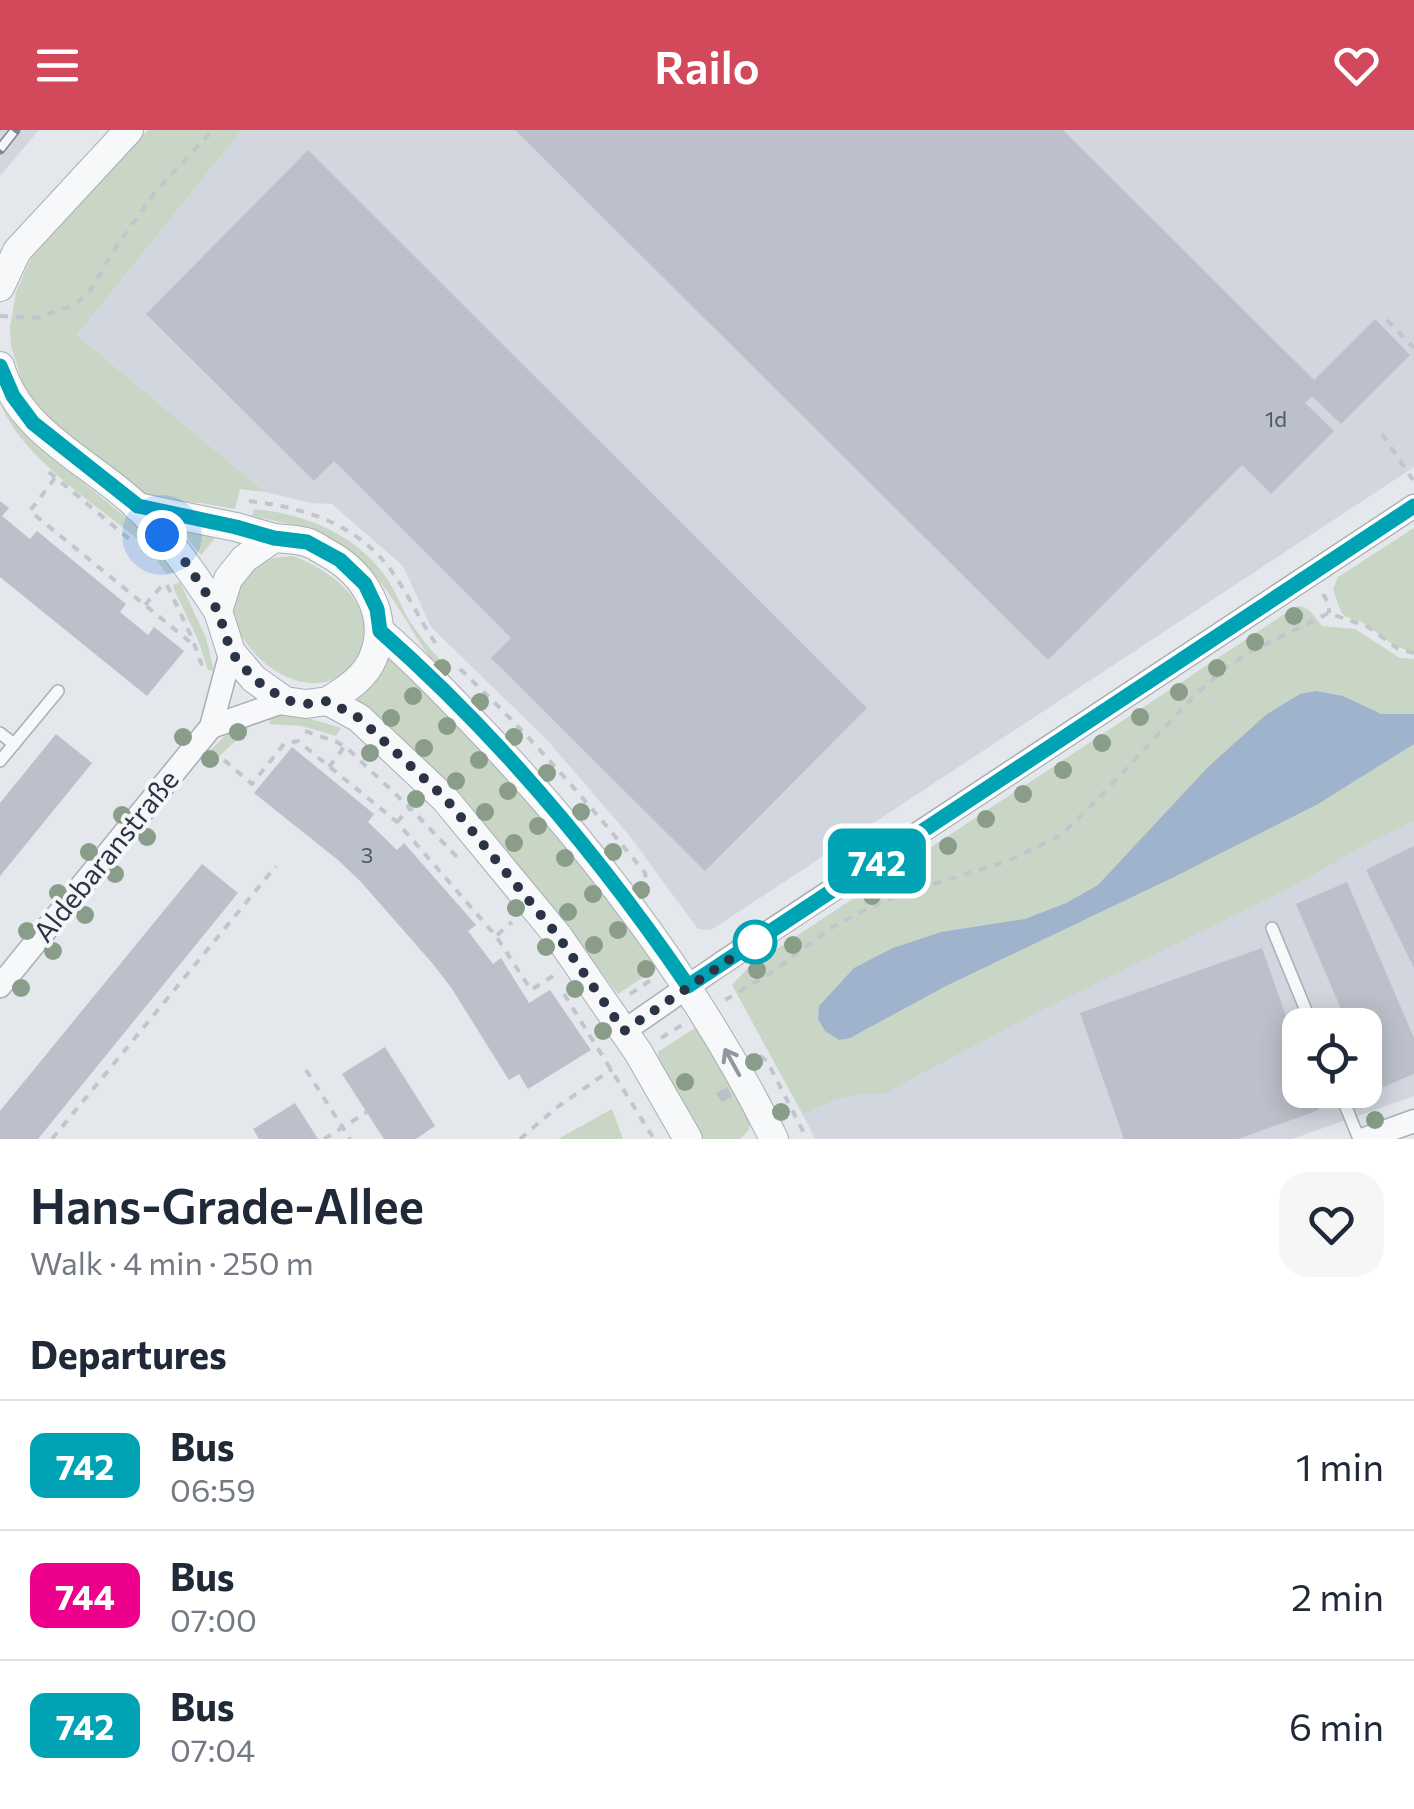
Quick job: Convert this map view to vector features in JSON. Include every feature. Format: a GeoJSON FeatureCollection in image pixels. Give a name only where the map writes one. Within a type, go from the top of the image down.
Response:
{"type":"FeatureCollection","features":[{"type":"Feature","properties":{"kind":"street"},"geometry":{"type":"LineString","coordinates":[[0,287],[24,243],[129,130]]}},
{"type":"Feature","properties":{"kind":"street"},"geometry":{"type":"LineString","coordinates":[[0,366],[13,396],[33,423],[138,506],[186,563],[218,611],[231,652],[254,679],[285,700],[306,704],[328,701],[352,686],[373,660],[380,631],[377,609],[365,584],[340,560],[307,542],[138,506]]}},
{"type":"Feature","properties":{"kind":"street"},"geometry":{"type":"LineString","coordinates":[[624,1031],[1414,506]]}},
{"type":"Feature","properties":{"kind":"street"},"geometry":{"type":"LineString","coordinates":[[218,611],[228,579],[244,559],[274,538]]}},
{"type":"Feature","properties":{"kind":"street"},"geometry":{"type":"LineString","coordinates":[[380,631],[446,693],[600,866],[688,986],[774,1139]]}},
{"type":"Feature","properties":{"kind":"street","name":"Aldebaranstraße"},"geometry":{"type":"LineString","coordinates":[[0,986],[212,727],[231,652]]}},
{"type":"Feature","properties":{"kind":"street"},"geometry":{"type":"LineString","coordinates":[[212,727],[285,700]]}},
{"type":"Feature","properties":{"kind":"street"},"geometry":{"type":"LineString","coordinates":[[328,701],[359,718],[446,799],[558,936],[624,1031],[688,1139]]}},
{"type":"Feature","properties":{"kind":"street"},"geometry":{"type":"LineString","coordinates":[[1361,1139],[1408,1129]]}},
{"type":"Feature","properties":{"kind":"lane"},"geometry":{"type":"LineString","coordinates":[[0,761],[58,691]]}},
{"type":"Feature","properties":{"kind":"lane"},"geometry":{"type":"LineString","coordinates":[[0,733],[14,744]]}},
{"type":"Feature","properties":{"kind":"lane"},"geometry":{"type":"LineString","coordinates":[[1272,928],[1305,1008]]}},
{"type":"Feature","properties":{"kind":"lane"},"geometry":{"type":"LineString","coordinates":[[1347,1108],[1361,1139]]}},
{"type":"Feature","properties":{"kind":"path"},"geometry":{"type":"LineString","coordinates":[[0,316],[36,318],[74,305],[92,288],[156,191],[213,130]]}},
{"type":"Feature","properties":{"kind":"path"},"geometry":{"type":"LineString","coordinates":[[1387,320],[1414,348]]}},
{"type":"Feature","properties":{"kind":"path"},"geometry":{"type":"LineString","coordinates":[[1382,434],[1413,480]]}},
{"type":"Feature","properties":{"kind":"path"},"geometry":{"type":"LineString","coordinates":[[45,470],[142,549]]}},
{"type":"Feature","properties":{"kind":"path"},"geometry":{"type":"LineString","coordinates":[[55,478],[30,511],[195,646]]}},
{"type":"Feature","properties":{"kind":"path"},"geometry":{"type":"LineString","coordinates":[[249,501],[328,519],[364,540],[396,576],[424,628],[442,651]]}},
{"type":"Feature","properties":{"kind":"path"},"geometry":{"type":"LineString","coordinates":[[157,571],[195,646],[205,675]]}},
{"type":"Feature","properties":{"kind":"path"},"geometry":{"type":"LineString","coordinates":[[145,604],[165,582]]}},
{"type":"Feature","properties":{"kind":"path"},"geometry":{"type":"LineString","coordinates":[[726,1000],[774,971],[828,929],[868,908],[1008,861],[1061,836],[1216,676],[1250,652],[1300,626],[1329,613],[1368,627],[1396,648],[1414,653]]}},
{"type":"Feature","properties":{"kind":"path"},"geometry":{"type":"LineString","coordinates":[[455,664],[507,713],[645,872]]}},
{"type":"Feature","properties":{"kind":"path"},"geometry":{"type":"LineString","coordinates":[[293,730],[344,747],[368,766],[466,866]]}},
{"type":"Feature","properties":{"kind":"path"},"geometry":{"type":"LineString","coordinates":[[224,760],[252,784],[284,744],[298,741],[398,822],[496,936],[531,990],[553,976],[546,967]]}},
{"type":"Feature","properties":{"kind":"path"},"geometry":{"type":"LineString","coordinates":[[329,766],[344,747]]}},
{"type":"Feature","properties":{"kind":"path"},"geometry":{"type":"LineString","coordinates":[[398,822],[410,808]]}},
{"type":"Feature","properties":{"kind":"path"},"geometry":{"type":"LineString","coordinates":[[52,1139],[276,866]]}},
{"type":"Feature","properties":{"kind":"path"},"geometry":{"type":"LineString","coordinates":[[496,936],[512,922],[504,912]]}},
{"type":"Feature","properties":{"kind":"path"},"geometry":{"type":"LineString","coordinates":[[626,997],[651,980]]}},
{"type":"Feature","properties":{"kind":"path"},"geometry":{"type":"LineString","coordinates":[[563,992],[654,1139]]}},
{"type":"Feature","properties":{"kind":"path"},"geometry":{"type":"LineString","coordinates":[[661,1038],[695,1018]]}},
{"type":"Feature","properties":{"kind":"path"},"geometry":{"type":"LineString","coordinates":[[767,1061],[807,1139]]}},
{"type":"Feature","properties":{"kind":"path"},"geometry":{"type":"LineString","coordinates":[[520,1139],[612,1069]]}},
{"type":"Feature","properties":{"kind":"path"},"geometry":{"type":"LineString","coordinates":[[306,1070],[350,1139]]}},
{"type":"Feature","properties":{"kind":"path"},"geometry":{"type":"LineString","coordinates":[[324,1139],[366,1112]]}},
{"type":"Feature","properties":{"kind":"shaded area"},"geometry":{"type":"Polygon","coordinates":[[[0,130],[39,130],[0,176],[0,130]]]}},
{"type":"Feature","properties":{"kind":"shaded area"},"geometry":{"type":"Polygon","coordinates":[[[242,130],[1414,130],[1414,467],[711,930],[698,929],[628,834],[548,741],[431,627],[403,566],[332,504],[265,492],[77,335],[242,130]]]}},
{"type":"Feature","properties":{"kind":"shaded area"},"geometry":{"type":"Polygon","coordinates":[[[1414,801],[1414,1096],[1382,1107],[1382,1008],[1282,1008],[1282,1108],[1380,1108],[1292,1139],[815,1139],[803,1115],[1101,956],[1414,801]]]}},
{"type":"Feature","properties":{"kind":"green space"},"geometry":{"type":"Polygon","coordinates":[[[148,130],[242,130],[77,335],[265,492],[240,489],[235,509],[156,500],[139,493],[48,420],[23,384],[11,346],[16,292],[33,254],[148,130]]]}},
{"type":"Feature","properties":{"kind":"green space"},"geometry":{"type":"Polygon","coordinates":[[[0,403],[28,437],[157,543],[175,572],[166,574],[151,551],[42,461],[10,423],[0,403]]]}},
{"type":"Feature","properties":{"kind":"green space"},"geometry":{"type":"Polygon","coordinates":[[[254,509],[311,522],[362,551],[388,580],[421,637],[450,670],[441,672],[381,583],[352,552],[315,531],[252,516],[254,509]]]}},
{"type":"Feature","properties":{"kind":"green space"},"geometry":{"type":"Polygon","coordinates":[[[1414,528],[1411,652],[1392,644],[1362,622],[1346,617],[1333,589],[1338,577],[1414,528]]]}},
{"type":"Feature","properties":{"kind":"green space"},"geometry":{"type":"Polygon","coordinates":[[[186,532],[216,537],[201,555],[185,536],[186,532]]]}},
{"type":"Feature","properties":{"kind":"green space"},"geometry":{"type":"Polygon","coordinates":[[[293,556],[336,580],[357,604],[363,619],[365,634],[357,660],[340,676],[320,683],[303,682],[271,668],[245,642],[233,611],[238,589],[250,571],[270,559],[293,556]]]}},
{"type":"Feature","properties":{"kind":"green space"},"geometry":{"type":"Polygon","coordinates":[[[180,582],[206,638],[214,671],[208,670],[174,589],[173,585],[180,582]]]}},
{"type":"Feature","properties":{"kind":"green space"},"geometry":{"type":"Polygon","coordinates":[[[1301,606],[1322,626],[1355,629],[1400,658],[1414,659],[1414,821],[883,1094],[842,1098],[803,1115],[732,985],[748,968],[1301,606]]]}},
{"type":"Feature","properties":{"kind":"green space"},"geometry":{"type":"Polygon","coordinates":[[[388,658],[478,743],[554,824],[660,966],[618,994],[436,775],[358,700],[375,682],[388,658]]]}},
{"type":"Feature","properties":{"kind":"green space"},"geometry":{"type":"Polygon","coordinates":[[[269,714],[297,715],[341,728],[336,736],[301,726],[270,724],[269,714]]]}},
{"type":"Feature","properties":{"kind":"green space"},"geometry":{"type":"Polygon","coordinates":[[[246,722],[249,728],[208,767],[204,757],[230,731],[246,722]]]}},
{"type":"Feature","properties":{"kind":"green space"},"geometry":{"type":"Polygon","coordinates":[[[698,1026],[751,1123],[740,1139],[699,1139],[659,1062],[658,1052],[698,1026]]]}},
{"type":"Feature","properties":{"kind":"green space"},"geometry":{"type":"Polygon","coordinates":[[[612,1109],[623,1139],[558,1139],[612,1109]]]}},
{"type":"Feature","properties":{"kind":"water"},"geometry":{"type":"Polygon","coordinates":[[[1316,691],[1343,696],[1381,714],[1414,714],[1414,744],[1318,804],[946,986],[850,1038],[839,1040],[825,1031],[818,1019],[819,1006],[854,968],[893,948],[941,932],[1025,919],[1098,885],[1208,767],[1267,714],[1300,694],[1316,691]]]}},
{"type":"Feature","properties":{"kind":"building"},"geometry":{"type":"Polygon","coordinates":[[[515,130],[1063,130],[1314,380],[1375,319],[1410,355],[1341,424],[1312,396],[1305,403],[1334,431],[1271,494],[1242,465],[1048,660],[515,130]]]}},
{"type":"Feature","properties":{"kind":"building"},"geometry":{"type":"Polygon","coordinates":[[[308,150],[867,708],[705,871],[491,658],[511,638],[334,461],[314,481],[146,314],[308,150]]]}},
{"type":"Feature","properties":{"kind":"building"},"geometry":{"type":"Polygon","coordinates":[[[0,501],[9,508],[2,516],[30,539],[37,531],[126,604],[120,612],[148,635],[154,627],[184,651],[147,696],[0,577],[0,501]]]}},
{"type":"Feature","properties":{"kind":"building"},"geometry":{"type":"Polygon","coordinates":[[[56,734],[92,763],[0,876],[0,803],[56,734]]]}},
{"type":"Feature","properties":{"kind":"building"},"geometry":{"type":"Polygon","coordinates":[[[292,747],[374,814],[368,822],[397,850],[404,843],[476,925],[468,931],[493,964],[501,958],[529,1003],[550,990],[591,1050],[528,1089],[519,1074],[509,1080],[452,989],[361,882],[254,793],[292,747]]]}},
{"type":"Feature","properties":{"kind":"building"},"geometry":{"type":"Polygon","coordinates":[[[1414,846],[1414,968],[1366,870],[1414,846]]]}},
{"type":"Feature","properties":{"kind":"building"},"geometry":{"type":"Polygon","coordinates":[[[202,864],[238,893],[38,1139],[0,1139],[0,1111],[202,864]]]}},
{"type":"Feature","properties":{"kind":"building"},"geometry":{"type":"Polygon","coordinates":[[[1347,882],[1414,1038],[1414,1074],[1382,1087],[1382,1008],[1341,1008],[1296,904],[1347,882]]]}},
{"type":"Feature","properties":{"kind":"building"},"geometry":{"type":"Polygon","coordinates":[[[1262,948],[1283,1008],[1282,1108],[1319,1110],[1238,1139],[1124,1139],[1080,1013],[1262,948]]]}},
{"type":"Feature","properties":{"kind":"building"},"geometry":{"type":"Polygon","coordinates":[[[385,1047],[435,1126],[416,1139],[384,1139],[342,1074],[385,1047]]]}},
{"type":"Feature","properties":{"kind":"building"},"geometry":{"type":"Polygon","coordinates":[[[727,1087],[732,1097],[722,1102],[716,1093],[727,1087]]]}},
{"type":"Feature","properties":{"kind":"building"},"geometry":{"type":"Polygon","coordinates":[[[295,1103],[318,1139],[259,1139],[253,1129],[295,1103]]]}},
{"type":"Feature","properties":{"kind":"railway"},"geometry":{"type":"LineString","coordinates":[[0,149],[15,130]]}},
{"type":"Feature","properties":{"kind":"bus line","name":"742"},"geometry":{"type":"LineString","coordinates":[[0,366],[13,396],[33,423],[138,506],[307,542],[340,560],[365,584],[377,609],[380,631],[446,693],[539,793],[600,866],[688,986],[1414,506]]}},
{"type":"Feature","properties":{"kind":"route"},"geometry":{"type":"LineString","coordinates":[[162,535],[218,611],[231,652],[254,679],[285,700],[306,704],[328,701],[359,718],[446,799],[558,936],[624,1031],[761,938],[755,942]]}}]}
